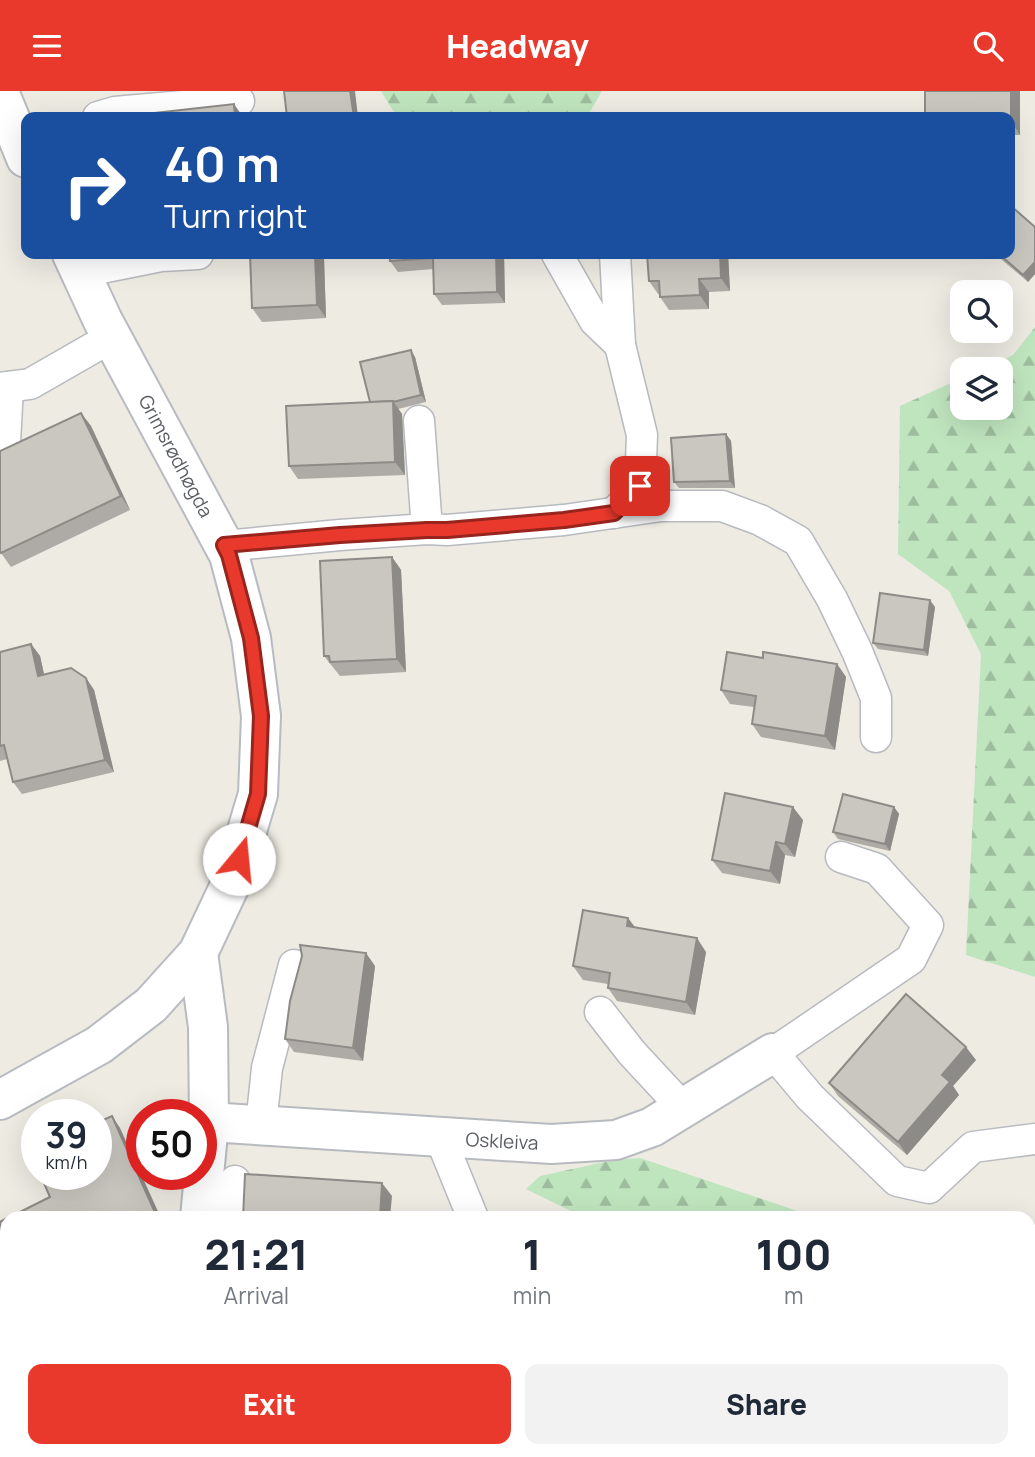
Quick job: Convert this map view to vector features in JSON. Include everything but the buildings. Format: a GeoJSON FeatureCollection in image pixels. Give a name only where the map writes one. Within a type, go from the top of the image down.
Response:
{"type":"FeatureCollection","features":[{"type":"Feature","properties":{"kind":"main road"},"geometry":{"type":"LineString","coordinates":[[0,94],[21,139]]}},
{"type":"Feature","properties":{"kind":"main road","name":"Grimsrødhøgda"},"geometry":{"type":"LineString","coordinates":[[0,1100],[99,1045],[152,1005],[198,953],[232,881],[258,794],[261,716],[251,638],[229,555],[112,337],[76,263]]}},
{"type":"Feature","properties":{"kind":"main road"},"geometry":{"type":"LineString","coordinates":[[198,953],[208,1027],[209,1099]]}},
{"type":"Feature","properties":{"kind":"main road","name":"Oskleiva"},"geometry":{"type":"LineString","coordinates":[[217,1122],[551,1144],[616,1140],[652,1127],[773,1053]]}},
{"type":"Feature","properties":{"kind":"main road"},"geometry":{"type":"LineString","coordinates":[[201,1211],[203,1190]]}},
{"type":"Feature","properties":{"kind":"lane"},"geometry":{"type":"LineString","coordinates":[[115,112],[239,101]]}},
{"type":"Feature","properties":{"kind":"lane"},"geometry":{"type":"LineString","coordinates":[[76,263],[133,259]]}},
{"type":"Feature","properties":{"kind":"lane"},"geometry":{"type":"LineString","coordinates":[[560,259],[595,321],[620,345]]}},
{"type":"Feature","properties":{"kind":"lane"},"geometry":{"type":"LineString","coordinates":[[614,513],[640,486],[642,435],[620,345],[615,259]]}},
{"type":"Feature","properties":{"kind":"lane"},"geometry":{"type":"LineString","coordinates":[[5,442],[4,388],[30,384],[112,337]]}},
{"type":"Feature","properties":{"kind":"lane"},"geometry":{"type":"LineString","coordinates":[[418,421],[427,530]]}},
{"type":"Feature","properties":{"kind":"lane"},"geometry":{"type":"LineString","coordinates":[[224,545],[551,521],[661,506],[722,506],[760,520],[798,541],[832,599],[876,698],[876,737]]}},
{"type":"Feature","properties":{"kind":"lane"},"geometry":{"type":"LineString","coordinates":[[841,857],[877,869],[928,925],[911,959],[773,1053],[810,1097],[897,1181],[929,1188],[973,1147],[1035,1139]]}},
{"type":"Feature","properties":{"kind":"lane"},"geometry":{"type":"LineString","coordinates":[[261,1125],[267,1068],[294,965]]}},
{"type":"Feature","properties":{"kind":"lane"},"geometry":{"type":"LineString","coordinates":[[600,1012],[632,1053],[683,1108]]}},
{"type":"Feature","properties":{"kind":"lane"},"geometry":{"type":"LineString","coordinates":[[440,1137],[470,1211]]}},
{"type":"Feature","properties":{"kind":"lane"},"geometry":{"type":"LineString","coordinates":[[234,1211],[235,1181]]}},
{"type":"Feature","properties":{"kind":"green space"},"geometry":{"type":"Polygon","coordinates":[[[381,91],[602,91],[590,112],[394,112],[381,91]]]}},
{"type":"Feature","properties":{"kind":"green space"},"geometry":{"type":"Polygon","coordinates":[[[1035,327],[1035,977],[966,955],[981,654],[949,591],[898,554],[900,406],[950,383],[950,420],[1013,420],[1013,357],[1009,357],[1035,327]]]}},
{"type":"Feature","properties":{"kind":"green space"},"geometry":{"type":"Polygon","coordinates":[[[640,1158],[797,1211],[571,1211],[526,1189],[540,1176],[614,1160],[640,1158]]]}},
{"type":"Feature","properties":{"kind":"route"},"geometry":{"type":"LineString","coordinates":[[239,859],[258,794],[261,716],[251,638],[224,545],[340,535],[447,530],[614,513],[640,486]]}}]}
